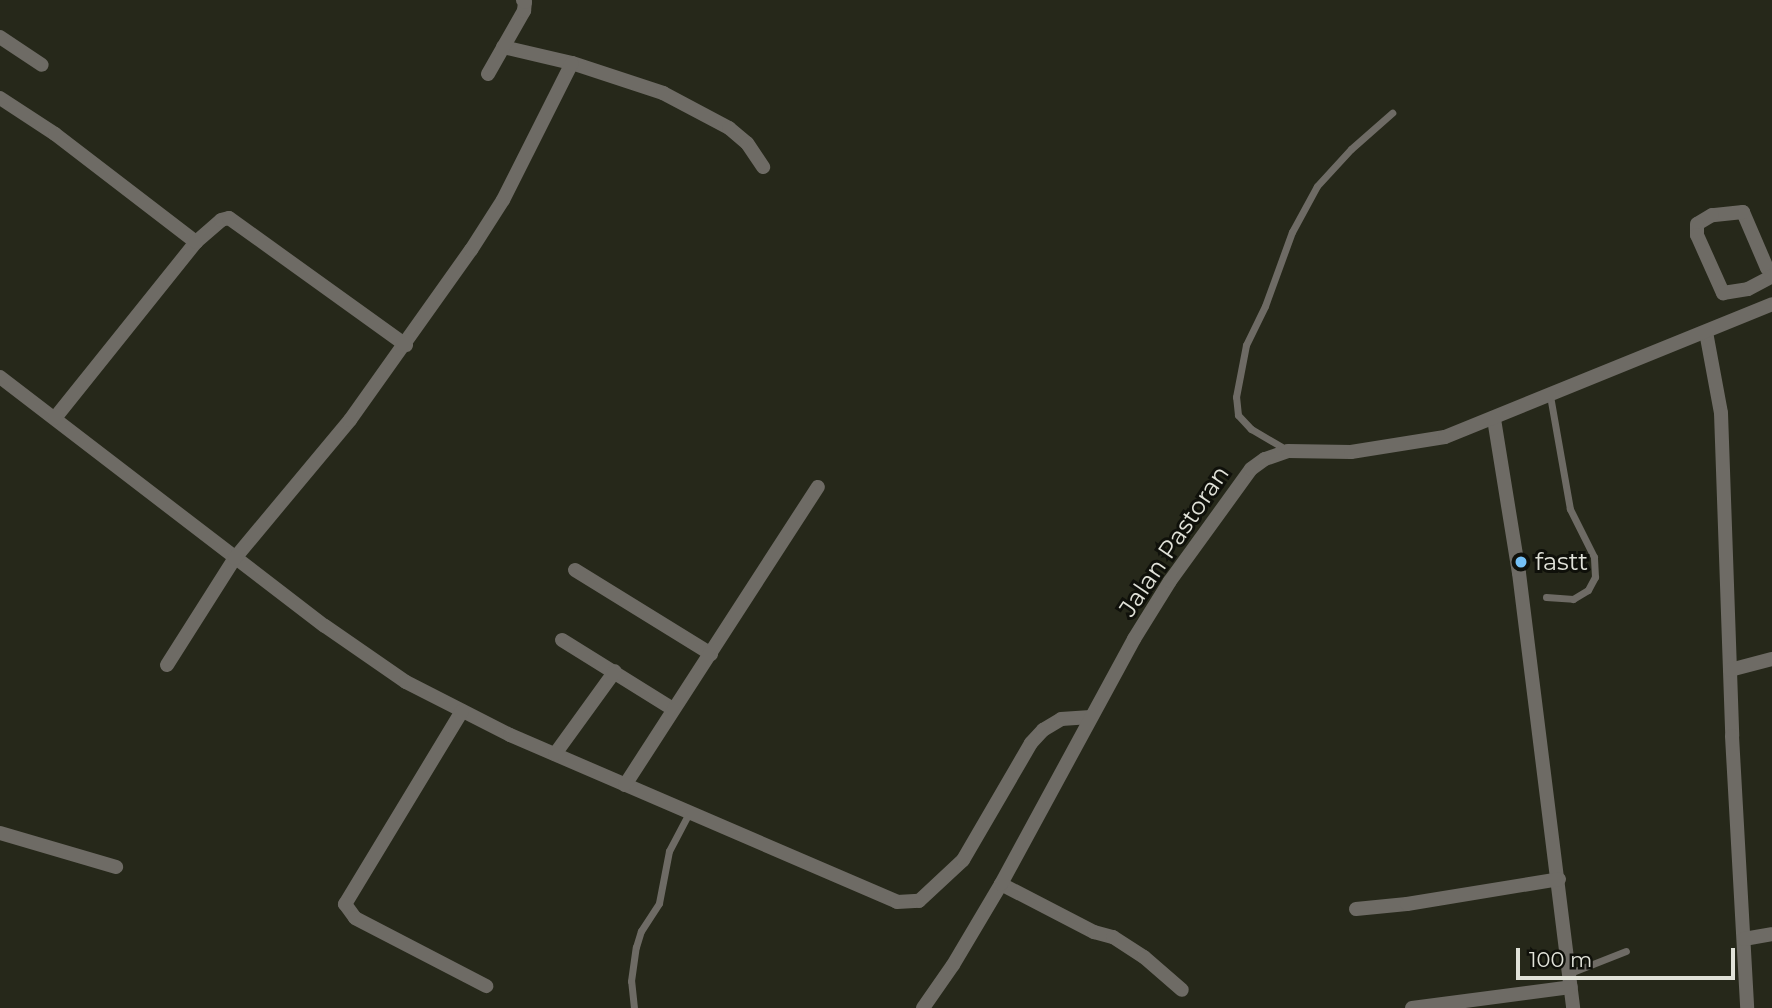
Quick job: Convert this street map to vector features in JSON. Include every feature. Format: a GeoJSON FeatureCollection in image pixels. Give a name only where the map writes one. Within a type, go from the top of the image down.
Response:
{"type":"FeatureCollection","features":[{"type":"Feature","properties":{"kind":"street"},"geometry":{"type":"LineString","coordinates":[[488,74],[524,11],[523,0]]}},
{"type":"Feature","properties":{"kind":"street"},"geometry":{"type":"LineString","coordinates":[[0,37],[42,65]]}},
{"type":"Feature","properties":{"kind":"street"},"geometry":{"type":"LineString","coordinates":[[503,47],[572,63],[663,93],[712,119],[747,142],[763,167]]}},
{"type":"Feature","properties":{"kind":"street"},"geometry":{"type":"LineString","coordinates":[[167,665],[235,558],[350,420],[406,345],[503,200],[572,63]]}},
{"type":"Feature","properties":{"kind":"street"},"geometry":{"type":"LineString","coordinates":[[0,98],[55,134],[196,242]]}},
{"type":"Feature","properties":{"kind":"street"},"geometry":{"type":"LineString","coordinates":[[1743,212],[1772,274],[1748,289],[1723,293],[1697,235],[1697,224],[1712,215],[1743,212]]}},
{"type":"Feature","properties":{"kind":"street"},"geometry":{"type":"LineString","coordinates":[[55,418],[196,242],[221,220],[229,218],[406,345]]}},
{"type":"Feature","properties":{"kind":"street","name":"Jalan Pastoran"},"geometry":{"type":"LineString","coordinates":[[923,1008],[953,965],[1002,884],[1091,718],[1170,581],[1251,469],[1265,459],[1288,451],[1352,452],[1445,437],[1772,304]]}},
{"type":"Feature","properties":{"kind":"street"},"geometry":{"type":"LineString","coordinates":[[1706,332],[1720,413],[1734,788],[1747,1008]]}},
{"type":"Feature","properties":{"kind":"street"},"geometry":{"type":"LineString","coordinates":[[0,377],[235,558],[406,682],[555,754],[897,902],[919,901],[963,860],[1037,737],[1061,719],[1091,718]]}},
{"type":"Feature","properties":{"kind":"street"},"geometry":{"type":"LineString","coordinates":[[1494,419],[1519,573],[1573,1008]]}},
{"type":"Feature","properties":{"kind":"street"},"geometry":{"type":"LineString","coordinates":[[625,785],[818,487]]}},
{"type":"Feature","properties":{"kind":"street"},"geometry":{"type":"LineString","coordinates":[[575,570],[711,654]]}},
{"type":"Feature","properties":{"kind":"street"},"geometry":{"type":"LineString","coordinates":[[562,640],[673,709]]}},
{"type":"Feature","properties":{"kind":"street"},"geometry":{"type":"LineString","coordinates":[[1730,670],[1772,659]]}},
{"type":"Feature","properties":{"kind":"street"},"geometry":{"type":"LineString","coordinates":[[555,754],[615,671]]}},
{"type":"Feature","properties":{"kind":"street"},"geometry":{"type":"LineString","coordinates":[[462,710],[345,904],[355,918],[486,986]]}},
{"type":"Feature","properties":{"kind":"street"},"geometry":{"type":"LineString","coordinates":[[0,832],[116,867]]}},
{"type":"Feature","properties":{"kind":"street"},"geometry":{"type":"LineString","coordinates":[[1356,909],[1407,904],[1559,879]]}},
{"type":"Feature","properties":{"kind":"street"},"geometry":{"type":"LineString","coordinates":[[1002,884],[1094,932],[1113,937],[1144,957],[1182,990]]}},
{"type":"Feature","properties":{"kind":"street"},"geometry":{"type":"LineString","coordinates":[[1744,939],[1772,934]]}},
{"type":"Feature","properties":{"kind":"street"},"geometry":{"type":"LineString","coordinates":[[1412,1008],[1444,1006],[1570,980]]}},
{"type":"Feature","properties":{"kind":"lane"},"geometry":{"type":"LineString","coordinates":[[1288,451],[1251,429],[1238,415],[1236,397],[1246,345],[1265,306],[1292,232],[1317,186],[1351,149],[1392,113]]}},
{"type":"Feature","properties":{"kind":"lane"},"geometry":{"type":"LineString","coordinates":[[1546,597],[1573,599],[1588,590],[1595,577],[1594,557],[1570,509],[1550,396]]}},
{"type":"Feature","properties":{"kind":"lane"},"geometry":{"type":"LineString","coordinates":[[634,1008],[631,981],[636,947],[641,931],[659,903],[670,851],[689,813]]}},
{"type":"Feature","properties":{"kind":"lane"},"geometry":{"type":"LineString","coordinates":[[1570,980],[1626,951]]}},
{"type":"Feature","properties":{"kind":"place","name":"fastt"},"geometry":{"type":"Point","coordinates":[1521,562]}}]}
